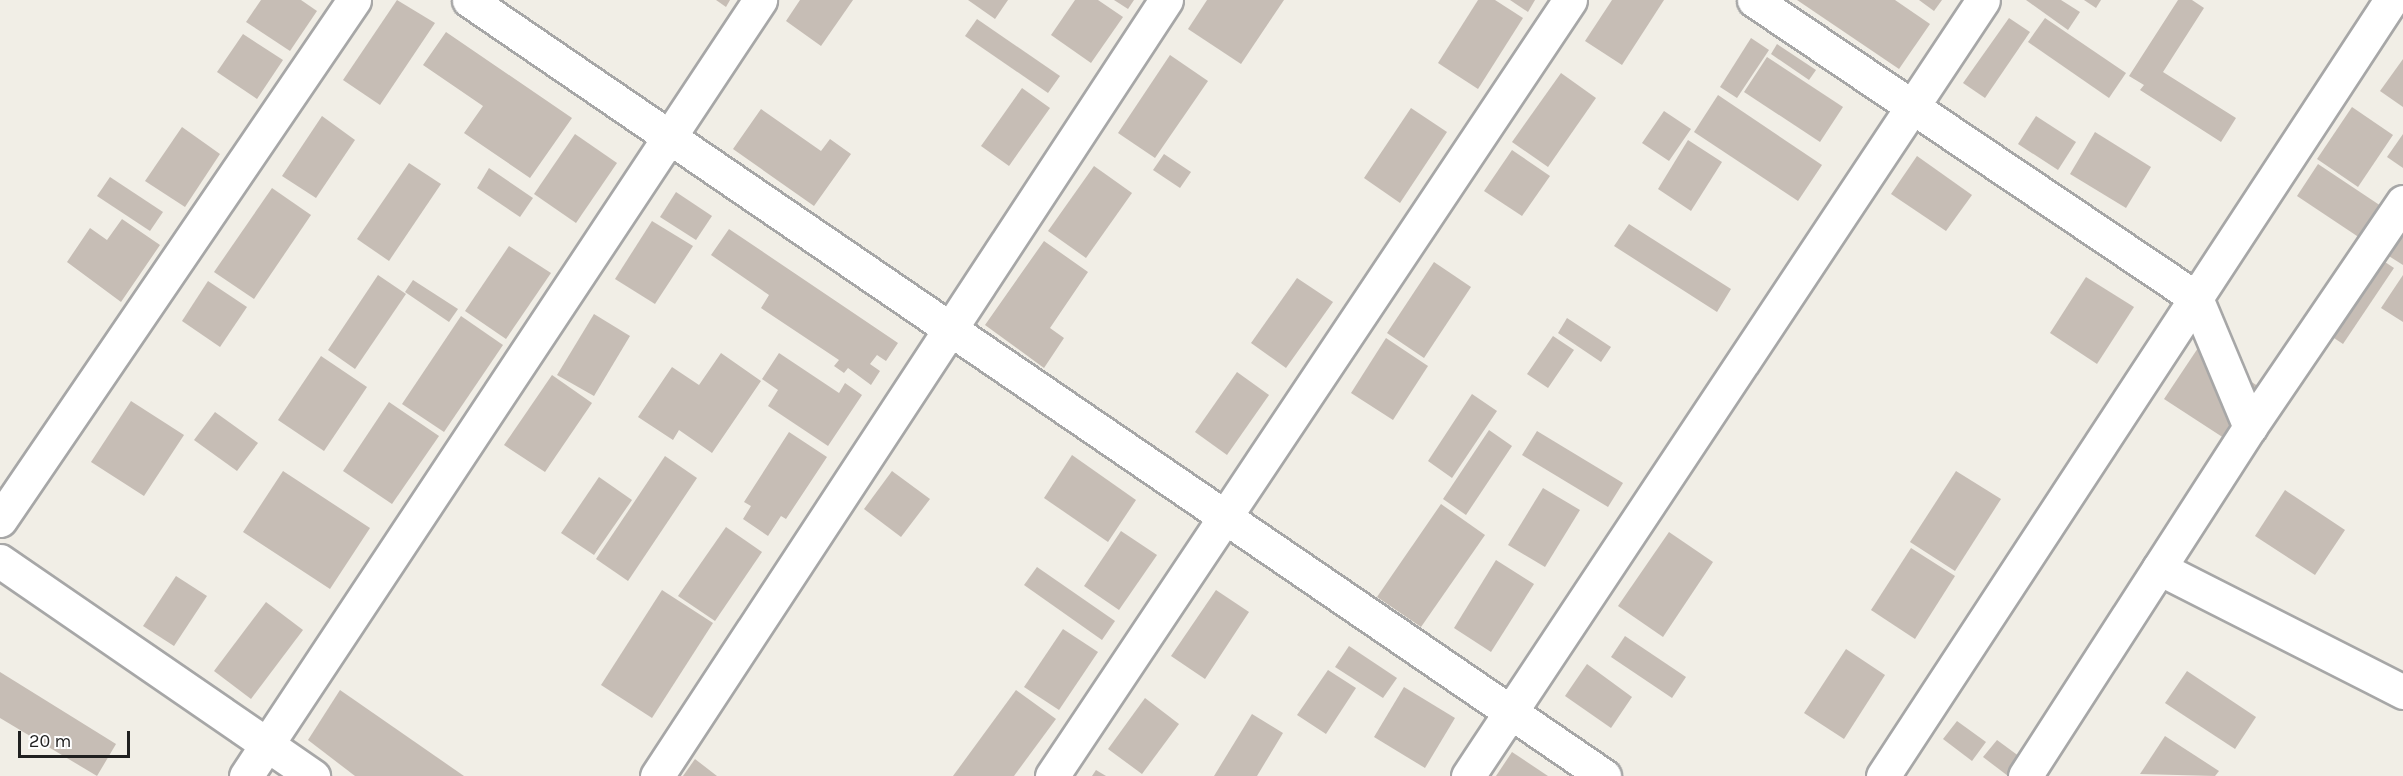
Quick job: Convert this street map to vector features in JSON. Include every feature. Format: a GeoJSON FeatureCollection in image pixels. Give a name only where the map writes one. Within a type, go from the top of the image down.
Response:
{"type":"FeatureCollection","features":[{"type":"Feature","properties":{"kind":"street"},"geometry":{"type":"LineString","coordinates":[[0,520],[354,0]]}},
{"type":"Feature","properties":{"kind":"street"},"geometry":{"type":"LineString","coordinates":[[469,0],[952,327],[1221,518],[1513,712],[1604,776]]}},
{"type":"Feature","properties":{"kind":"street"},"geometry":{"type":"LineString","coordinates":[[246,776],[667,136],[760,0]]}},
{"type":"Feature","properties":{"kind":"street"},"geometry":{"type":"LineString","coordinates":[[657,776],[1166,0]]}},
{"type":"Feature","properties":{"kind":"street"},"geometry":{"type":"LineString","coordinates":[[1052,776],[1221,518],[1570,0]]}},
{"type":"Feature","properties":{"kind":"street"},"geometry":{"type":"LineString","coordinates":[[1754,0],[2196,298],[2250,427]]}},
{"type":"Feature","properties":{"kind":"street"},"geometry":{"type":"LineString","coordinates":[[1468,776],[1513,712],[1983,0]]}},
{"type":"Feature","properties":{"kind":"street"},"geometry":{"type":"LineString","coordinates":[[1883,776],[2391,0]]}},
{"type":"Feature","properties":{"kind":"street"},"geometry":{"type":"LineString","coordinates":[[2025,776],[2250,427],[2403,202]]}},
{"type":"Feature","properties":{"kind":"street"},"geometry":{"type":"LineString","coordinates":[[0,561],[313,776]]}},
{"type":"Feature","properties":{"kind":"street"},"geometry":{"type":"LineString","coordinates":[[2159,568],[2403,692]]}},
{"type":"Feature","properties":{"kind":"building"},"geometry":{"type":"Polygon","coordinates":[[[261,0],[301,0],[317,11],[290,51],[246,22],[261,0]]]}},
{"type":"Feature","properties":{"kind":"building"},"geometry":{"type":"Polygon","coordinates":[[[397,0],[435,23],[380,105],[343,80],[397,0]]]}},
{"type":"Feature","properties":{"kind":"building"},"geometry":{"type":"Polygon","coordinates":[[[716,0],[730,0],[726,7],[716,0]]]}},
{"type":"Feature","properties":{"kind":"building"},"geometry":{"type":"Polygon","coordinates":[[[800,0],[853,0],[821,46],[786,21],[800,0]]]}},
{"type":"Feature","properties":{"kind":"building"},"geometry":{"type":"Polygon","coordinates":[[[968,0],[1008,0],[995,19],[968,0]]]}},
{"type":"Feature","properties":{"kind":"building"},"geometry":{"type":"Polygon","coordinates":[[[1075,0],[1098,0],[1123,17],[1091,63],[1051,35],[1075,0]]]}},
{"type":"Feature","properties":{"kind":"building"},"geometry":{"type":"Polygon","coordinates":[[[1114,0],[1134,0],[1128,9],[1114,0]]]}},
{"type":"Feature","properties":{"kind":"building"},"geometry":{"type":"Polygon","coordinates":[[[1207,0],[1284,0],[1241,64],[1188,29],[1207,0]]]}},
{"type":"Feature","properties":{"kind":"building"},"geometry":{"type":"Polygon","coordinates":[[[1478,0],[1495,0],[1523,18],[1478,89],[1438,63],[1478,0]]]}},
{"type":"Feature","properties":{"kind":"building"},"geometry":{"type":"Polygon","coordinates":[[[1510,0],[1535,0],[1528,12],[1510,0]]]}},
{"type":"Feature","properties":{"kind":"building"},"geometry":{"type":"Polygon","coordinates":[[[1612,0],[1664,0],[1622,65],[1585,41],[1612,0]]]}},
{"type":"Feature","properties":{"kind":"building"},"geometry":{"type":"Polygon","coordinates":[[[1797,0],[1895,0],[1930,24],[1899,69],[1797,0]]]}},
{"type":"Feature","properties":{"kind":"building"},"geometry":{"type":"Polygon","coordinates":[[[1919,0],[1942,0],[1934,11],[1919,0]]]}},
{"type":"Feature","properties":{"kind":"building"},"geometry":{"type":"Polygon","coordinates":[[[2026,0],[2061,0],[2080,12],[2068,30],[2026,0]]]}},
{"type":"Feature","properties":{"kind":"building"},"geometry":{"type":"Polygon","coordinates":[[[2084,0],[2101,0],[2096,8],[2084,0]]]}},
{"type":"Feature","properties":{"kind":"building"},"geometry":{"type":"Polygon","coordinates":[[[2178,0],[2192,0],[2204,8],[2163,72],[2236,118],[2221,142],[2140,90],[2144,85],[2129,76],[2178,0]]]}},
{"type":"Feature","properties":{"kind":"building"},"geometry":{"type":"Polygon","coordinates":[[[2009,18],[2030,32],[1985,98],[1963,83],[2009,18]]]}},
{"type":"Feature","properties":{"kind":"building"},"geometry":{"type":"Polygon","coordinates":[[[2045,18],[2126,73],[2109,98],[2028,42],[2045,18]]]}},
{"type":"Feature","properties":{"kind":"building"},"geometry":{"type":"Polygon","coordinates":[[[977,19],[1060,76],[1048,93],[965,36],[977,19]]]}},
{"type":"Feature","properties":{"kind":"building"},"geometry":{"type":"Polygon","coordinates":[[[446,32],[572,118],[530,178],[464,133],[483,106],[423,65],[446,32]]]}},
{"type":"Feature","properties":{"kind":"building"},"geometry":{"type":"Polygon","coordinates":[[[243,34],[283,60],[257,99],[217,72],[243,34]]]}},
{"type":"Feature","properties":{"kind":"building"},"geometry":{"type":"Polygon","coordinates":[[[1751,38],[1769,50],[1737,98],[1720,87],[1751,38]]]}},
{"type":"Feature","properties":{"kind":"building"},"geometry":{"type":"Polygon","coordinates":[[[1777,44],[1816,70],[1809,80],[1771,54],[1777,44]]]}},
{"type":"Feature","properties":{"kind":"building"},"geometry":{"type":"Polygon","coordinates":[[[1170,55],[1208,81],[1155,158],[1118,133],[1170,55]]]}},
{"type":"Feature","properties":{"kind":"building"},"geometry":{"type":"Polygon","coordinates":[[[1767,57],[1843,107],[1820,142],[1744,92],[1767,57]]]}},
{"type":"Feature","properties":{"kind":"building"},"geometry":{"type":"Polygon","coordinates":[[[2403,59],[2403,107],[2380,91],[2403,59]]]}},
{"type":"Feature","properties":{"kind":"building"},"geometry":{"type":"Polygon","coordinates":[[[1561,73],[1596,98],[1548,167],[1512,142],[1561,73]]]}},
{"type":"Feature","properties":{"kind":"building"},"geometry":{"type":"Polygon","coordinates":[[[1022,88],[1050,108],[1009,166],[981,146],[1022,88]]]}},
{"type":"Feature","properties":{"kind":"building"},"geometry":{"type":"Polygon","coordinates":[[[1718,95],[1822,165],[1798,201],[1694,132],[1718,95]]]}},
{"type":"Feature","properties":{"kind":"building"},"geometry":{"type":"Polygon","coordinates":[[[2352,107],[2393,135],[2358,187],[2317,159],[2352,107]]]}},
{"type":"Feature","properties":{"kind":"building"},"geometry":{"type":"Polygon","coordinates":[[[1411,108],[1447,132],[1400,203],[1364,178],[1411,108]]]}},
{"type":"Feature","properties":{"kind":"building"},"geometry":{"type":"Polygon","coordinates":[[[761,109],[821,151],[830,139],[851,154],[814,206],[733,149],[761,109]]]}},
{"type":"Feature","properties":{"kind":"building"},"geometry":{"type":"Polygon","coordinates":[[[1664,111],[1691,129],[1669,161],[1642,143],[1664,111]]]}},
{"type":"Feature","properties":{"kind":"building"},"geometry":{"type":"Polygon","coordinates":[[[322,116],[355,140],[316,198],[282,176],[322,116]]]}},
{"type":"Feature","properties":{"kind":"building"},"geometry":{"type":"Polygon","coordinates":[[[2036,116],[2076,142],[2058,170],[2018,144],[2036,116]]]}},
{"type":"Feature","properties":{"kind":"building"},"geometry":{"type":"Polygon","coordinates":[[[182,127],[220,154],[185,207],[145,181],[182,127]]]}},
{"type":"Feature","properties":{"kind":"building"},"geometry":{"type":"Polygon","coordinates":[[[2095,132],[2151,167],[2126,208],[2070,174],[2095,132]]]}},
{"type":"Feature","properties":{"kind":"building"},"geometry":{"type":"Polygon","coordinates":[[[575,134],[617,163],[576,223],[534,194],[575,134]]]}},
{"type":"Feature","properties":{"kind":"building"},"geometry":{"type":"Polygon","coordinates":[[[2403,134],[2403,168],[2387,157],[2403,134]]]}},
{"type":"Feature","properties":{"kind":"building"},"geometry":{"type":"Polygon","coordinates":[[[1688,140],[1722,162],[1691,211],[1658,189],[1688,140]]]}},
{"type":"Feature","properties":{"kind":"building"},"geometry":{"type":"Polygon","coordinates":[[[1512,150],[1550,176],[1522,216],[1484,191],[1512,150]]]}},
{"type":"Feature","properties":{"kind":"building"},"geometry":{"type":"Polygon","coordinates":[[[1164,154],[1191,172],[1180,188],[1153,170],[1164,154]]]}},
{"type":"Feature","properties":{"kind":"building"},"geometry":{"type":"Polygon","coordinates":[[[1917,156],[1972,195],[1946,231],[1891,194],[1917,156]]]}},
{"type":"Feature","properties":{"kind":"building"},"geometry":{"type":"Polygon","coordinates":[[[409,163],[441,184],[389,261],[357,239],[409,163]]]}},
{"type":"Feature","properties":{"kind":"building"},"geometry":{"type":"Polygon","coordinates":[[[2318,164],[2396,216],[2375,248],[2297,196],[2318,164]]]}},
{"type":"Feature","properties":{"kind":"building"},"geometry":{"type":"Polygon","coordinates":[[[1094,166],[1132,193],[1086,258],[1048,231],[1094,166]]]}},
{"type":"Feature","properties":{"kind":"building"},"geometry":{"type":"Polygon","coordinates":[[[489,168],[533,198],[520,217],[477,188],[489,168]]]}},
{"type":"Feature","properties":{"kind":"building"},"geometry":{"type":"Polygon","coordinates":[[[110,177],[163,212],[150,231],[97,196],[110,177]]]}},
{"type":"Feature","properties":{"kind":"building"},"geometry":{"type":"Polygon","coordinates":[[[272,188],[311,215],[254,299],[214,272],[272,188]]]}},
{"type":"Feature","properties":{"kind":"building"},"geometry":{"type":"Polygon","coordinates":[[[676,192],[712,216],[696,240],[660,217],[676,192]]]}},
{"type":"Feature","properties":{"kind":"building"},"geometry":{"type":"Polygon","coordinates":[[[122,219],[160,245],[121,302],[67,262],[90,228],[107,240],[122,219]]]}},
{"type":"Feature","properties":{"kind":"building"},"geometry":{"type":"Polygon","coordinates":[[[652,221],[693,246],[655,304],[615,279],[652,221]]]}},
{"type":"Feature","properties":{"kind":"building"},"geometry":{"type":"Polygon","coordinates":[[[1629,224],[1731,289],[1717,312],[1614,246],[1629,224]]]}},
{"type":"Feature","properties":{"kind":"building"},"geometry":{"type":"Polygon","coordinates":[[[729,229],[898,343],[886,361],[877,355],[870,364],[880,371],[871,385],[848,368],[844,373],[834,366],[839,360],[761,308],[769,295],[711,255],[729,229]]]}},
{"type":"Feature","properties":{"kind":"building"},"geometry":{"type":"Polygon","coordinates":[[[2397,234],[2403,238],[2403,265],[2384,253],[2397,234]]]}},
{"type":"Feature","properties":{"kind":"building"},"geometry":{"type":"Polygon","coordinates":[[[1044,241],[1088,272],[1050,328],[1064,338],[1044,368],[985,325],[1044,241]]]}},
{"type":"Feature","properties":{"kind":"building"},"geometry":{"type":"Polygon","coordinates":[[[2358,244],[2394,268],[2343,344],[2307,320],[2358,244]]]}},
{"type":"Feature","properties":{"kind":"building"},"geometry":{"type":"Polygon","coordinates":[[[509,246],[551,273],[506,339],[465,311],[509,246]]]}},
{"type":"Feature","properties":{"kind":"building"},"geometry":{"type":"Polygon","coordinates":[[[1434,262],[1471,287],[1424,358],[1387,333],[1434,262]]]}},
{"type":"Feature","properties":{"kind":"building"},"geometry":{"type":"Polygon","coordinates":[[[378,275],[406,294],[355,369],[328,350],[378,275]]]}},
{"type":"Feature","properties":{"kind":"building"},"geometry":{"type":"Polygon","coordinates":[[[2403,275],[2403,322],[2381,308],[2403,275]]]}},
{"type":"Feature","properties":{"kind":"building"},"geometry":{"type":"Polygon","coordinates":[[[2086,277],[2134,307],[2097,364],[2050,333],[2086,277]]]}},
{"type":"Feature","properties":{"kind":"building"},"geometry":{"type":"Polygon","coordinates":[[[1297,278],[1333,302],[1286,368],[1251,343],[1297,278]]]}},
{"type":"Feature","properties":{"kind":"building"},"geometry":{"type":"Polygon","coordinates":[[[413,280],[458,309],[449,322],[405,292],[413,280]]]}},
{"type":"Feature","properties":{"kind":"building"},"geometry":{"type":"Polygon","coordinates":[[[208,281],[247,307],[220,347],[182,321],[208,281]]]}},
{"type":"Feature","properties":{"kind":"building"},"geometry":{"type":"Polygon","coordinates":[[[594,314],[630,336],[594,396],[557,375],[594,314]]]}},
{"type":"Feature","properties":{"kind":"building"},"geometry":{"type":"Polygon","coordinates":[[[461,316],[503,345],[444,432],[402,404],[461,316]]]}},
{"type":"Feature","properties":{"kind":"building"},"geometry":{"type":"Polygon","coordinates":[[[1567,318],[1611,347],[1601,362],[1558,333],[1567,318]]]}},
{"type":"Feature","properties":{"kind":"building"},"geometry":{"type":"Polygon","coordinates":[[[1553,336],[1574,350],[1548,388],[1527,374],[1553,336]]]}},
{"type":"Feature","properties":{"kind":"building"},"geometry":{"type":"Polygon","coordinates":[[[1386,338],[1428,366],[1393,420],[1351,393],[1386,338]]]}},
{"type":"Feature","properties":{"kind":"building"},"geometry":{"type":"Polygon","coordinates":[[[2198,348],[2261,388],[2227,440],[2164,399],[2198,348]]]}},
{"type":"Feature","properties":{"kind":"building"},"geometry":{"type":"Polygon","coordinates":[[[721,353],[761,381],[712,453],[679,430],[673,440],[638,417],[672,367],[699,385],[721,353]]]}},
{"type":"Feature","properties":{"kind":"building"},"geometry":{"type":"Polygon","coordinates":[[[779,353],[839,393],[845,383],[862,395],[828,446],[768,406],[778,390],[762,379],[779,353]]]}},
{"type":"Feature","properties":{"kind":"building"},"geometry":{"type":"Polygon","coordinates":[[[321,356],[367,387],[324,451],[278,420],[321,356]]]}},
{"type":"Feature","properties":{"kind":"building"},"geometry":{"type":"Polygon","coordinates":[[[1237,372],[1269,395],[1227,455],[1195,432],[1237,372]]]}},
{"type":"Feature","properties":{"kind":"building"},"geometry":{"type":"Polygon","coordinates":[[[552,375],[592,403],[545,472],[504,445],[552,375]]]}},
{"type":"Feature","properties":{"kind":"building"},"geometry":{"type":"Polygon","coordinates":[[[1472,394],[1497,411],[1452,478],[1428,461],[1472,394]]]}},
{"type":"Feature","properties":{"kind":"building"},"geometry":{"type":"Polygon","coordinates":[[[131,401],[184,435],[144,496],[91,462],[131,401]]]}},
{"type":"Feature","properties":{"kind":"building"},"geometry":{"type":"Polygon","coordinates":[[[389,402],[439,436],[392,504],[343,471],[389,402]]]}},
{"type":"Feature","properties":{"kind":"building"},"geometry":{"type":"Polygon","coordinates":[[[215,412],[258,443],[237,471],[194,440],[215,412]]]}},
{"type":"Feature","properties":{"kind":"building"},"geometry":{"type":"Polygon","coordinates":[[[1489,430],[1512,446],[1466,515],[1443,499],[1489,430]]]}},
{"type":"Feature","properties":{"kind":"building"},"geometry":{"type":"Polygon","coordinates":[[[1537,431],[1623,483],[1608,507],[1522,455],[1537,431]]]}},
{"type":"Feature","properties":{"kind":"building"},"geometry":{"type":"Polygon","coordinates":[[[789,432],[827,457],[786,519],[781,516],[768,536],[743,519],[751,506],[744,502],[789,432]]]}},
{"type":"Feature","properties":{"kind":"building"},"geometry":{"type":"Polygon","coordinates":[[[1072,455],[1136,500],[1108,542],[1044,498],[1072,455]]]}},
{"type":"Feature","properties":{"kind":"building"},"geometry":{"type":"Polygon","coordinates":[[[665,456],[697,478],[628,581],[596,559],[665,456]]]}},
{"type":"Feature","properties":{"kind":"building"},"geometry":{"type":"Polygon","coordinates":[[[283,471],[370,528],[330,589],[243,532],[283,471]]]}},
{"type":"Feature","properties":{"kind":"building"},"geometry":{"type":"Polygon","coordinates":[[[892,471],[930,499],[901,537],[864,509],[892,471]]]}},
{"type":"Feature","properties":{"kind":"building"},"geometry":{"type":"Polygon","coordinates":[[[1956,471],[2001,499],[1955,571],[1910,542],[1956,471]]]}},
{"type":"Feature","properties":{"kind":"building"},"geometry":{"type":"Polygon","coordinates":[[[599,477],[632,500],[594,555],[561,533],[599,477]]]}},
{"type":"Feature","properties":{"kind":"building"},"geometry":{"type":"Polygon","coordinates":[[[1543,488],[1580,510],[1545,567],[1508,545],[1543,488]]]}},
{"type":"Feature","properties":{"kind":"building"},"geometry":{"type":"Polygon","coordinates":[[[2285,490],[2345,530],[2315,575],[2255,536],[2285,490]]]}},
{"type":"Feature","properties":{"kind":"building"},"geometry":{"type":"Polygon","coordinates":[[[1441,504],[1485,535],[1421,627],[1377,597],[1441,504]]]}},
{"type":"Feature","properties":{"kind":"building"},"geometry":{"type":"Polygon","coordinates":[[[726,527],[762,552],[715,621],[678,596],[726,527]]]}},
{"type":"Feature","properties":{"kind":"building"},"geometry":{"type":"Polygon","coordinates":[[[1121,531],[1157,555],[1119,610],[1084,586],[1121,531]]]}},
{"type":"Feature","properties":{"kind":"building"},"geometry":{"type":"Polygon","coordinates":[[[1669,532],[1713,562],[1663,637],[1618,606],[1669,532]]]}},
{"type":"Feature","properties":{"kind":"building"},"geometry":{"type":"Polygon","coordinates":[[[1911,548],[1955,576],[1915,639],[1871,610],[1911,548]]]}},
{"type":"Feature","properties":{"kind":"building"},"geometry":{"type":"Polygon","coordinates":[[[1496,560],[1534,584],[1491,652],[1454,628],[1496,560]]]}},
{"type":"Feature","properties":{"kind":"building"},"geometry":{"type":"Polygon","coordinates":[[[1037,567],[1115,621],[1102,640],[1024,585],[1037,567]]]}},
{"type":"Feature","properties":{"kind":"building"},"geometry":{"type":"Polygon","coordinates":[[[176,576],[207,596],[174,646],[143,626],[176,576]]]}},
{"type":"Feature","properties":{"kind":"building"},"geometry":{"type":"Polygon","coordinates":[[[662,590],[713,623],[652,718],[601,685],[662,590]]]}},
{"type":"Feature","properties":{"kind":"building"},"geometry":{"type":"Polygon","coordinates":[[[1216,590],[1249,612],[1205,679],[1171,656],[1216,590]]]}},
{"type":"Feature","properties":{"kind":"building"},"geometry":{"type":"Polygon","coordinates":[[[266,602],[303,630],[251,699],[214,671],[266,602]]]}},
{"type":"Feature","properties":{"kind":"building"},"geometry":{"type":"Polygon","coordinates":[[[1063,629],[1098,652],[1059,710],[1024,687],[1063,629]]]}},
{"type":"Feature","properties":{"kind":"building"},"geometry":{"type":"Polygon","coordinates":[[[1625,636],[1686,677],[1672,698],[1611,657],[1625,636]]]}},
{"type":"Feature","properties":{"kind":"building"},"geometry":{"type":"Polygon","coordinates":[[[1349,646],[1397,678],[1383,698],[1335,667],[1349,646]]]}},
{"type":"Feature","properties":{"kind":"building"},"geometry":{"type":"Polygon","coordinates":[[[1846,649],[1885,675],[1844,739],[1804,713],[1846,649]]]}},
{"type":"Feature","properties":{"kind":"building"},"geometry":{"type":"Polygon","coordinates":[[[1587,664],[1632,697],[1611,728],[1565,696],[1587,664]]]}},
{"type":"Feature","properties":{"kind":"building"},"geometry":{"type":"Polygon","coordinates":[[[1328,670],[1356,688],[1326,734],[1297,715],[1328,670]]]}},
{"type":"Feature","properties":{"kind":"building"},"geometry":{"type":"Polygon","coordinates":[[[2187,671],[2256,717],[2235,749],[2165,703],[2187,671]]]}},
{"type":"Feature","properties":{"kind":"building"},"geometry":{"type":"Polygon","coordinates":[[[0,672],[116,744],[97,776],[0,718],[0,672]]]}},
{"type":"Feature","properties":{"kind":"building"},"geometry":{"type":"Polygon","coordinates":[[[1404,687],[1455,718],[1425,768],[1374,737],[1404,687]]]}},
{"type":"Feature","properties":{"kind":"building"},"geometry":{"type":"Polygon","coordinates":[[[340,690],[464,776],[355,776],[308,740],[340,690]]]}},
{"type":"Feature","properties":{"kind":"building"},"geometry":{"type":"Polygon","coordinates":[[[1016,690],[1056,719],[1014,776],[953,776],[1016,690]]]}},
{"type":"Feature","properties":{"kind":"building"},"geometry":{"type":"Polygon","coordinates":[[[1145,698],[1179,724],[1142,774],[1108,749],[1145,698]]]}},
{"type":"Feature","properties":{"kind":"building"},"geometry":{"type":"Polygon","coordinates":[[[1252,714],[1283,733],[1257,776],[1214,776],[1252,714]]]}},
{"type":"Feature","properties":{"kind":"building"},"geometry":{"type":"Polygon","coordinates":[[[1957,721],[1986,742],[1972,761],[1943,739],[1957,721]]]}},
{"type":"Feature","properties":{"kind":"building"},"geometry":{"type":"Polygon","coordinates":[[[2165,736],[2219,771],[2215,776],[2140,774],[2165,736]]]}},
{"type":"Feature","properties":{"kind":"building"},"geometry":{"type":"Polygon","coordinates":[[[1997,740],[2046,776],[2008,776],[1983,757],[1997,740]]]}},
{"type":"Feature","properties":{"kind":"building"},"geometry":{"type":"Polygon","coordinates":[[[1512,752],[1548,776],[1496,776],[1512,752]]]}},
{"type":"Feature","properties":{"kind":"building"},"geometry":{"type":"Polygon","coordinates":[[[695,759],[717,776],[683,776],[695,759]]]}},
{"type":"Feature","properties":{"kind":"building"},"geometry":{"type":"Polygon","coordinates":[[[1096,770],[1106,776],[1092,776],[1096,770]]]}}]}
